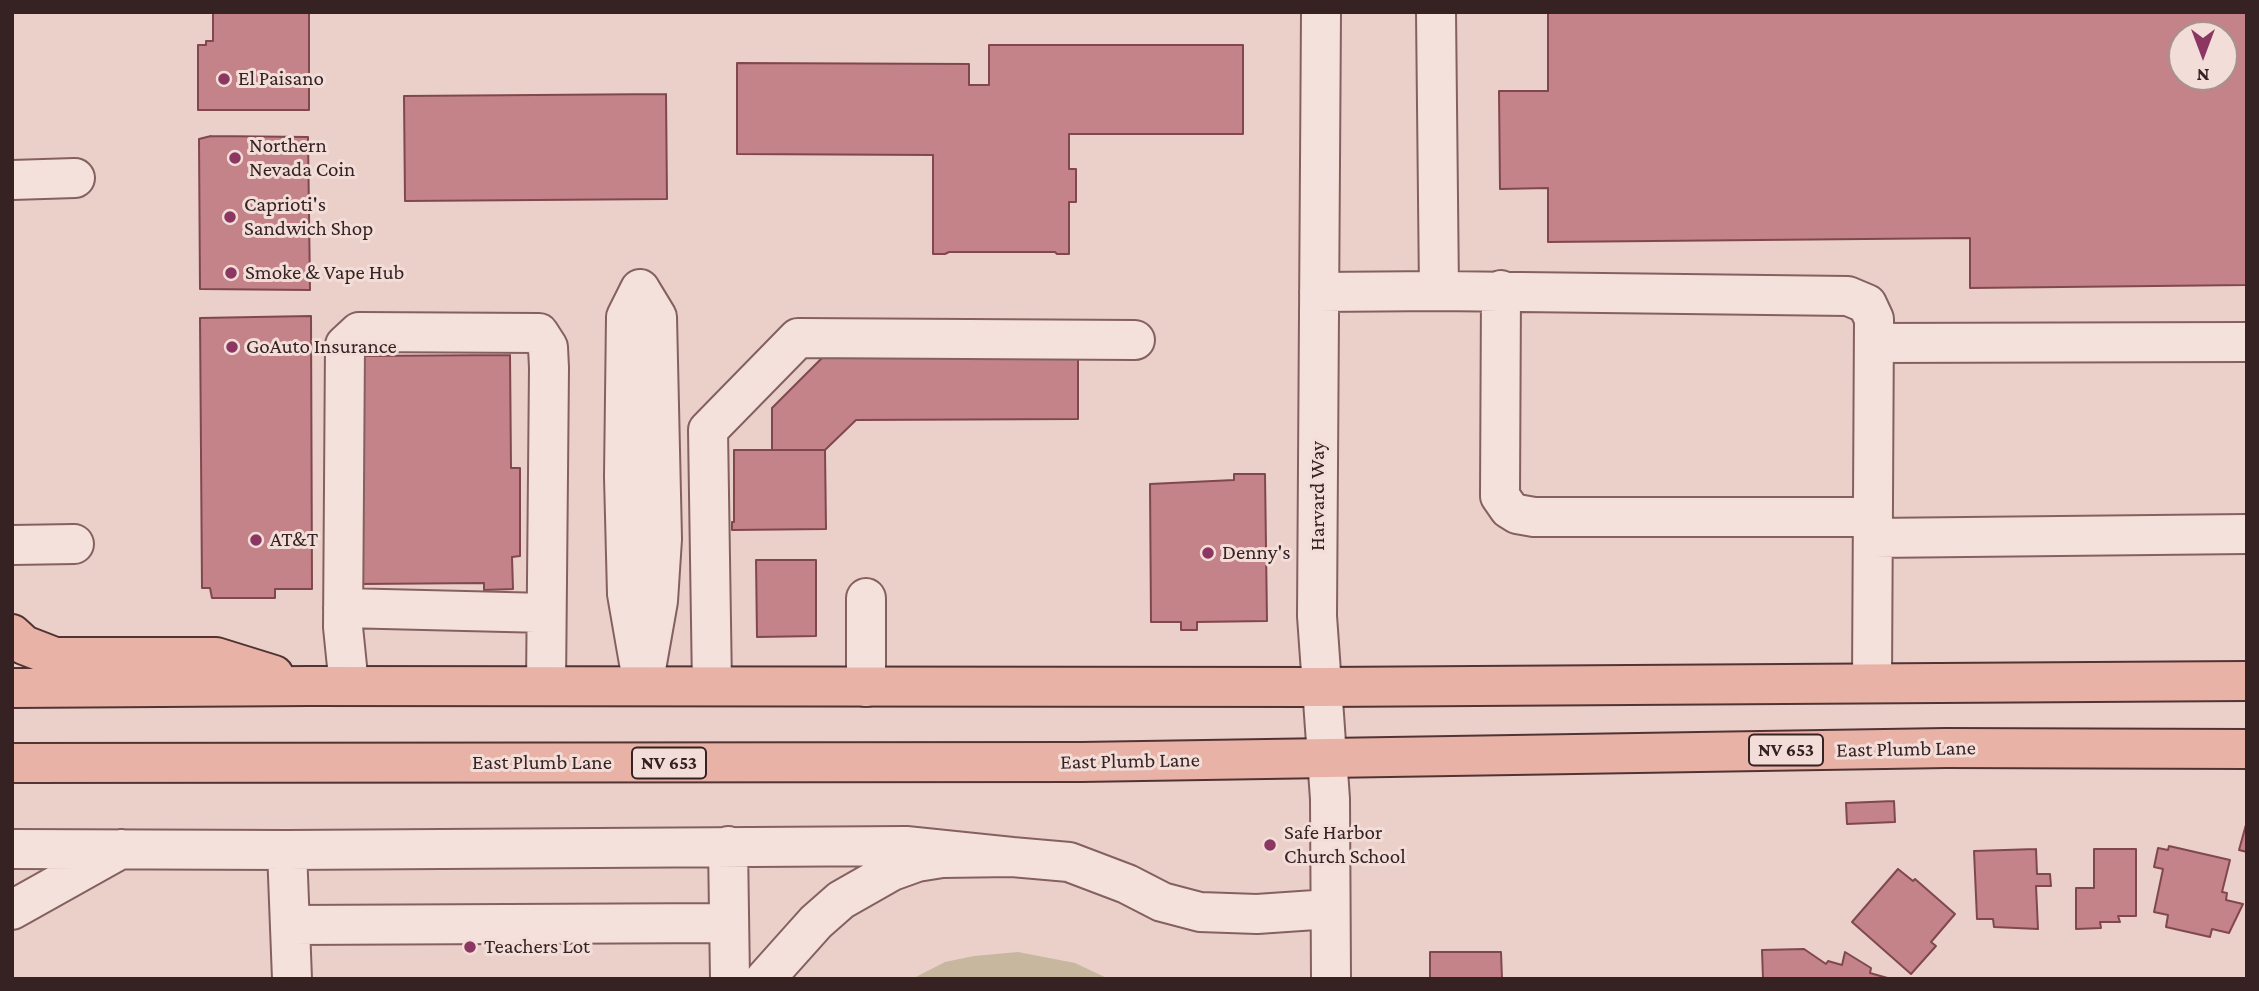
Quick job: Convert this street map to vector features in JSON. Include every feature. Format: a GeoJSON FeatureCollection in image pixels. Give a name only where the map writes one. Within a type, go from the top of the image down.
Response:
{"type":"FeatureCollection","features":[{"type":"Feature","properties":{"kind":"main road"},"geometry":{"type":"LineString","coordinates":[[12,634],[24,645],[55,657],[216,657],[309,686]]}},
{"type":"Feature","properties":{"kind":"main road"},"geometry":{"type":"LineString","coordinates":[[12,688],[1322,687],[2242,680]]}},
{"type":"Feature","properties":{"kind":"main road"},"geometry":{"type":"LineString","coordinates":[[1946,748],[2247,770]]}},
{"type":"Feature","properties":{"kind":"main road","name":"East Plumb Lane"},"geometry":{"type":"LineString","coordinates":[[12,763],[1082,762],[1946,748],[2247,749]]}},
{"type":"Feature","properties":{"kind":"street","name":"Harvard Way"},"geometry":{"type":"LineString","coordinates":[[1321,12],[1317,616],[1330,799],[1331,979]]}},
{"type":"Feature","properties":{"kind":"street"},"geometry":{"type":"LineString","coordinates":[[1436,12],[1439,291]]}},
{"type":"Feature","properties":{"kind":"street"},"geometry":{"type":"LineString","coordinates":[[12,180],[75,178]]}},
{"type":"Feature","properties":{"kind":"street"},"geometry":{"type":"LineString","coordinates":[[640,289],[657,317],[662,539],[658,601],[643,686],[627,594],[624,477],[626,317],[640,289]]}},
{"type":"Feature","properties":{"kind":"street"},"geometry":{"type":"LineString","coordinates":[[1319,292],[1502,290],[1848,296],[1867,304],[1874,319],[1872,682]]}},
{"type":"Feature","properties":{"kind":"street"},"geometry":{"type":"LineString","coordinates":[[1502,290],[1500,496],[1509,509],[1517,514],[1534,517],[1873,528],[2247,534]]}},
{"type":"Feature","properties":{"kind":"street"},"geometry":{"type":"LineString","coordinates":[[349,686],[343,608],[345,345],[359,332],[539,333],[548,347],[550,368],[545,686]]}},
{"type":"Feature","properties":{"kind":"street"},"geometry":{"type":"LineString","coordinates":[[712,686],[708,430],[798,338],[1135,340]]}},
{"type":"Feature","properties":{"kind":"street"},"geometry":{"type":"LineString","coordinates":[[1874,344],[2247,342]]}},
{"type":"Feature","properties":{"kind":"street"},"geometry":{"type":"LineString","coordinates":[[12,545],[74,544]]}},
{"type":"Feature","properties":{"kind":"street"},"geometry":{"type":"LineString","coordinates":[[866,598],[866,687]]}},
{"type":"Feature","properties":{"kind":"street"},"geometry":{"type":"LineString","coordinates":[[343,608],[546,613]]}},
{"type":"Feature","properties":{"kind":"street"},"geometry":{"type":"LineString","coordinates":[[728,846],[727,923],[730,979]]}},
{"type":"Feature","properties":{"kind":"street"},"geometry":{"type":"LineString","coordinates":[[12,849],[906,846],[1069,862],[1092,869],[1182,909],[1220,914],[1257,914],[1330,909]]}},
{"type":"Feature","properties":{"kind":"street"},"geometry":{"type":"LineString","coordinates":[[12,910],[122,848]]}},
{"type":"Feature","properties":{"kind":"street"},"geometry":{"type":"LineString","coordinates":[[287,850],[292,979]]}},
{"type":"Feature","properties":{"kind":"street"},"geometry":{"type":"LineString","coordinates":[[765,979],[816,922],[841,900],[892,871],[916,862],[942,858],[1012,856]]}},
{"type":"Feature","properties":{"kind":"street"},"geometry":{"type":"LineString","coordinates":[[291,925],[727,923]]}},
{"type":"Feature","properties":{"kind":"shaded area"},"geometry":{"type":"Polygon","coordinates":[[[1018,952],[1075,963],[1109,979],[912,979],[945,962],[1018,952]]]}},
{"type":"Feature","properties":{"kind":"building"},"geometry":{"type":"Polygon","coordinates":[[[213,12],[309,12],[309,110],[198,110],[198,45],[213,41],[213,12]]]}},
{"type":"Feature","properties":{"kind":"building"},"geometry":{"type":"Polygon","coordinates":[[[1548,12],[2247,12],[2247,285],[1970,288],[1970,238],[1548,242],[1548,188],[1500,189],[1499,91],[1548,91],[1548,12]]]}},
{"type":"Feature","properties":{"kind":"building"},"geometry":{"type":"Polygon","coordinates":[[[989,45],[1243,45],[1243,134],[1069,134],[1069,169],[1076,169],[1076,202],[1069,202],[1069,254],[933,254],[933,155],[737,154],[737,63],[969,64],[969,85],[989,85],[989,45]]]}},
{"type":"Feature","properties":{"kind":"building"},"geometry":{"type":"Polygon","coordinates":[[[666,94],[667,199],[405,201],[404,96],[666,94]]]}},
{"type":"Feature","properties":{"kind":"building"},"geometry":{"type":"Polygon","coordinates":[[[211,136],[308,137],[310,290],[200,289],[199,139],[211,136]]]}},
{"type":"Feature","properties":{"kind":"building"},"geometry":{"type":"Polygon","coordinates":[[[311,316],[312,589],[275,589],[275,598],[212,598],[210,588],[202,588],[200,318],[311,316]]]}},
{"type":"Feature","properties":{"kind":"building"},"geometry":{"type":"Polygon","coordinates":[[[1078,351],[1078,419],[856,420],[825,450],[772,450],[772,408],[828,352],[1078,351]]]}},
{"type":"Feature","properties":{"kind":"building"},"geometry":{"type":"Polygon","coordinates":[[[510,355],[511,468],[520,468],[520,556],[512,557],[513,589],[484,590],[484,583],[360,584],[358,356],[510,355]]]}},
{"type":"Feature","properties":{"kind":"building"},"geometry":{"type":"Polygon","coordinates":[[[734,450],[825,450],[826,529],[732,530],[734,450]]]}},
{"type":"Feature","properties":{"kind":"building","name":"Denny's"},"geometry":{"type":"Polygon","coordinates":[[[1234,474],[1265,474],[1267,621],[1197,622],[1197,630],[1181,630],[1181,622],[1151,622],[1150,484],[1234,480],[1234,474]]]}},
{"type":"Feature","properties":{"kind":"building"},"geometry":{"type":"Polygon","coordinates":[[[756,560],[816,560],[816,636],[757,637],[756,560]]]}},
{"type":"Feature","properties":{"kind":"building"},"geometry":{"type":"Polygon","coordinates":[[[1894,801],[1895,822],[1847,824],[1846,803],[1894,801]]]}},
{"type":"Feature","properties":{"kind":"building"},"geometry":{"type":"Polygon","coordinates":[[[2247,821],[2247,852],[2239,850],[2247,821]]]}},
{"type":"Feature","properties":{"kind":"building"},"geometry":{"type":"Polygon","coordinates":[[[2169,846],[2230,860],[2222,892],[2227,893],[2226,900],[2243,904],[2229,933],[2212,929],[2210,937],[2166,927],[2168,915],[2154,912],[2163,869],[2154,867],[2158,848],[2168,850],[2169,846]]]}},
{"type":"Feature","properties":{"kind":"building"},"geometry":{"type":"Polygon","coordinates":[[[2036,849],[2037,874],[2050,874],[2051,886],[2036,886],[2038,929],[1994,927],[1993,919],[1977,919],[1974,851],[2036,849]]]}},
{"type":"Feature","properties":{"kind":"building"},"geometry":{"type":"Polygon","coordinates":[[[2094,849],[2136,849],[2136,916],[2118,916],[2120,922],[2100,922],[2101,928],[2076,929],[2076,888],[2094,888],[2094,849]]]}},
{"type":"Feature","properties":{"kind":"building"},"geometry":{"type":"Polygon","coordinates":[[[1898,869],[1913,881],[1915,879],[1955,914],[1931,942],[1936,946],[1911,974],[1852,922],[1898,869]]]}},
{"type":"Feature","properties":{"kind":"building"},"geometry":{"type":"Polygon","coordinates":[[[1804,949],[1826,964],[1828,961],[1842,965],[1845,952],[1871,968],[1870,973],[1891,979],[1763,979],[1762,950],[1804,949]]]}},
{"type":"Feature","properties":{"kind":"building"},"geometry":{"type":"Polygon","coordinates":[[[1430,952],[1501,952],[1502,979],[1430,979],[1430,952]]]}},
{"type":"Feature","properties":{"kind":"place","name":"El Paisano"},"geometry":{"type":"Point","coordinates":[224,79]}},
{"type":"Feature","properties":{"kind":"place","name":"Northern Nevada Coin"},"geometry":{"type":"Point","coordinates":[235,158]}},
{"type":"Feature","properties":{"kind":"place","name":"Caprioti's Sandwich Shop"},"geometry":{"type":"Point","coordinates":[230,217]}},
{"type":"Feature","properties":{"kind":"place","name":"Smoke & Vape Hub"},"geometry":{"type":"Point","coordinates":[231,273]}},
{"type":"Feature","properties":{"kind":"place","name":"GoAuto Insurance"},"geometry":{"type":"Point","coordinates":[232,347]}},
{"type":"Feature","properties":{"kind":"place","name":"AT&T"},"geometry":{"type":"Point","coordinates":[256,540]}},
{"type":"Feature","properties":{"kind":"place","name":"Denny's"},"geometry":{"type":"Point","coordinates":[1208,553]}},
{"type":"Feature","properties":{"kind":"place","name":"Safe Harbor Church School"},"geometry":{"type":"Point","coordinates":[1270,845]}},
{"type":"Feature","properties":{"kind":"place","name":"Teachers Lot"},"geometry":{"type":"Point","coordinates":[470,947]}}]}
